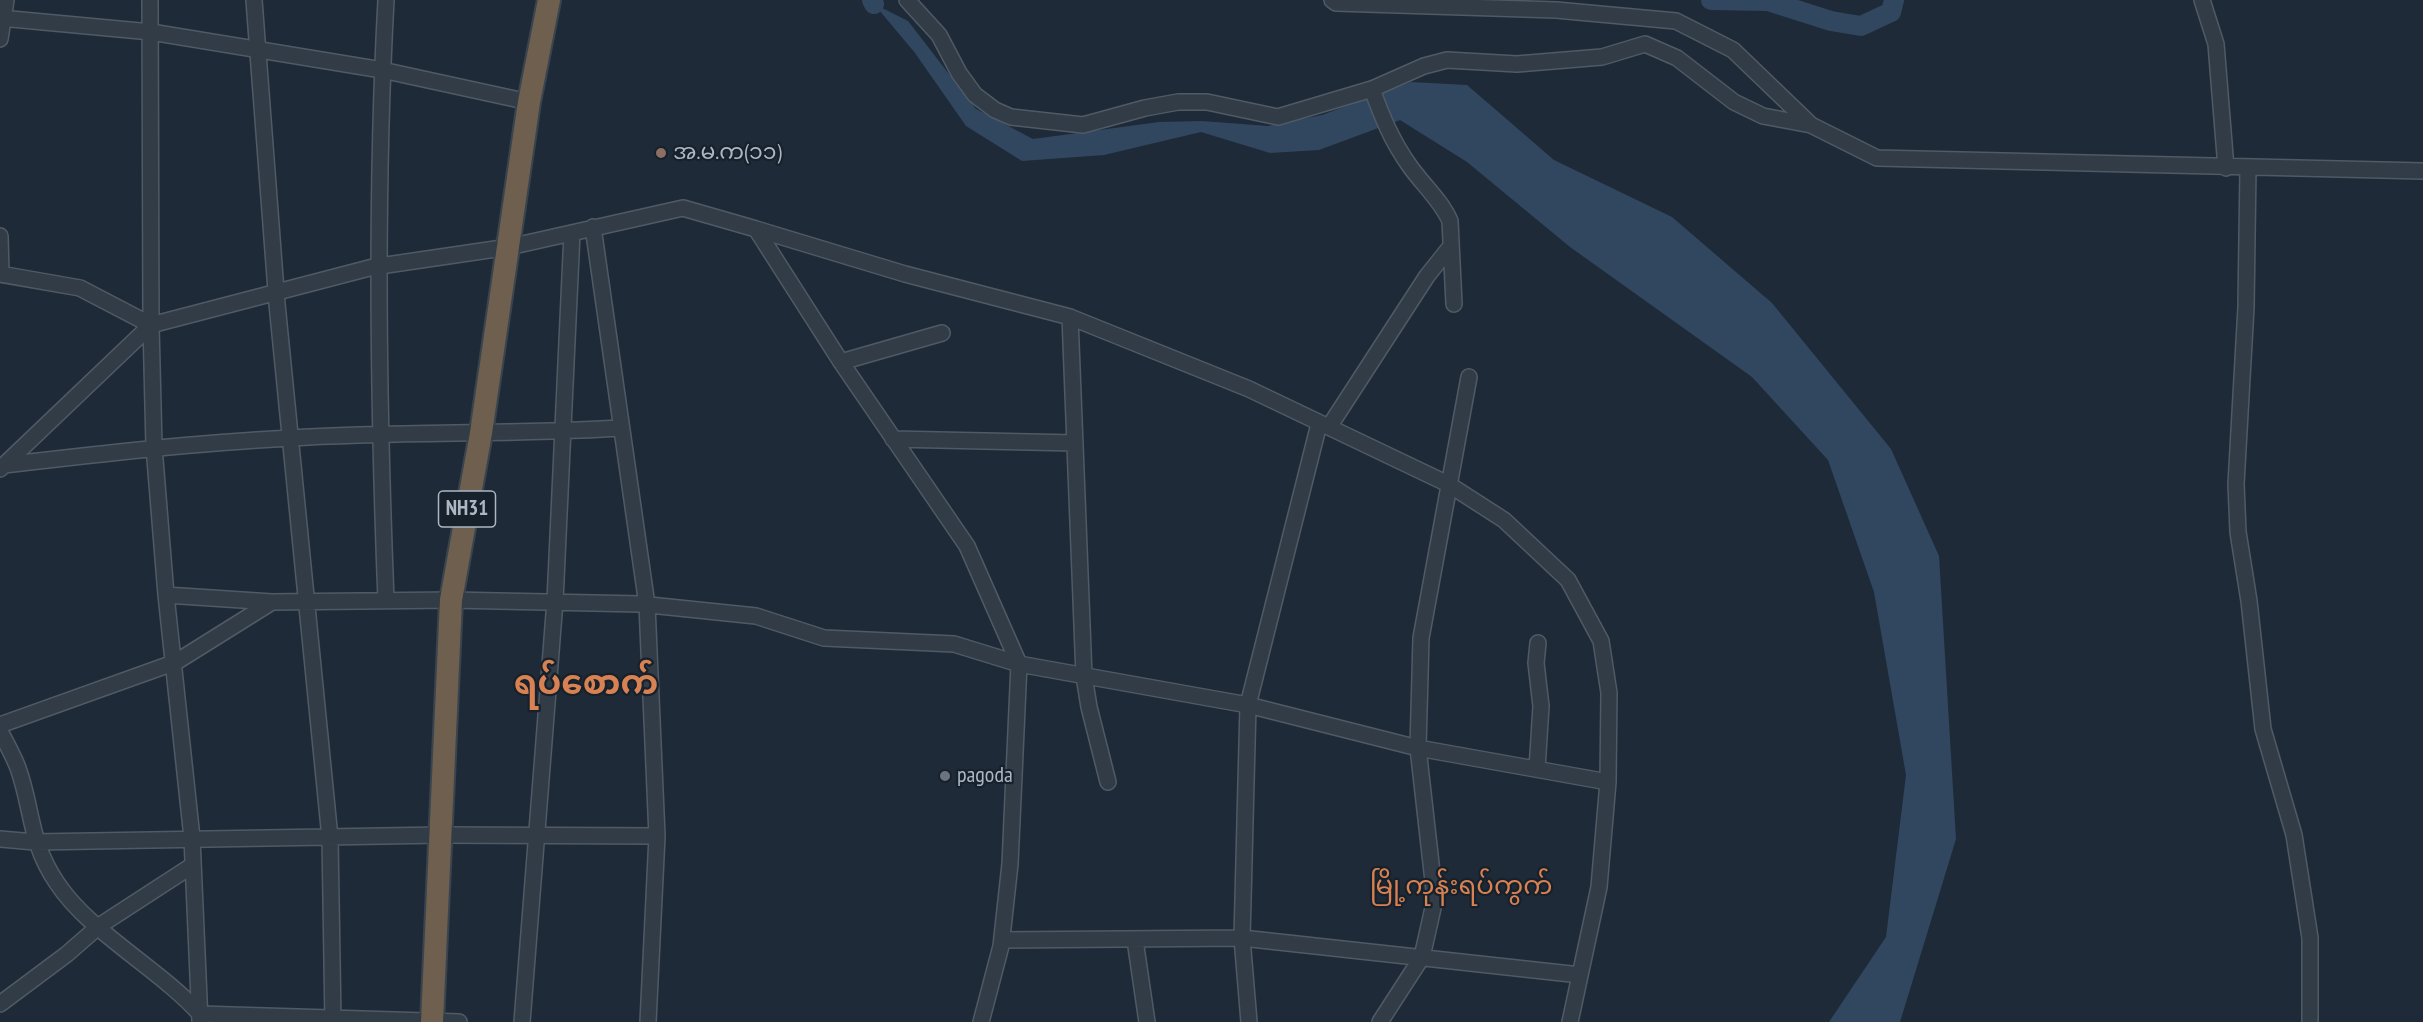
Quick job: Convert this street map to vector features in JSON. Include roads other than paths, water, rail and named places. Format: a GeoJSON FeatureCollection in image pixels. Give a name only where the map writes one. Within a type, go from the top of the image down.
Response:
{"type":"FeatureCollection","features":[{"type":"Feature","properties":{"kind":"highway","name":"NH31"},"geometry":{"type":"LineString","coordinates":[[432,1022],[451,600],[480,433],[529,102],[549,0]]}},
{"type":"Feature","properties":{"kind":"street"},"geometry":{"type":"LineString","coordinates":[[0,39],[1,17],[6,0]]}},
{"type":"Feature","properties":{"kind":"street"},"geometry":{"type":"LineString","coordinates":[[150,0],[151,325],[154,447],[166,595],[176,662],[192,838],[203,1019]]}},
{"type":"Feature","properties":{"kind":"street"},"geometry":{"type":"LineString","coordinates":[[254,0],[276,293],[330,838],[333,1020]]}},
{"type":"Feature","properties":{"kind":"street"},"geometry":{"type":"LineString","coordinates":[[386,0],[382,69],[379,266],[379,434],[386,600]]}},
{"type":"Feature","properties":{"kind":"street"},"geometry":{"type":"LineString","coordinates":[[1332,0],[1336,3],[1556,10],[1676,21],[1733,50],[1811,125]]}},
{"type":"Feature","properties":{"kind":"street"},"geometry":{"type":"LineString","coordinates":[[2202,0],[2216,44],[2226,168]]}},
{"type":"Feature","properties":{"kind":"street"},"geometry":{"type":"LineString","coordinates":[[913,2],[939,36],[959,73],[975,95],[995,110],[1011,117],[1083,125],[1145,108],[1178,102],[1207,102],[1278,117],[1373,92],[1424,66],[1447,60],[1517,64],[1602,57],[1646,44],[1677,58],[1725,96],[1763,116],[1811,125],[1877,158],[2423,171]]}},
{"type":"Feature","properties":{"kind":"street"},"geometry":{"type":"LineString","coordinates":[[1,17],[151,32],[258,49],[382,69],[529,102]]}},
{"type":"Feature","properties":{"kind":"street"},"geometry":{"type":"LineString","coordinates":[[1373,92],[1386,128],[1409,165],[1445,210],[1450,221],[1454,304]]}},
{"type":"Feature","properties":{"kind":"street"},"geometry":{"type":"LineString","coordinates":[[2248,168],[2246,307],[2236,483],[2238,532],[2249,601],[2263,729],[2294,835],[2310,938],[2310,1022]]}},
{"type":"Feature","properties":{"kind":"street"},"geometry":{"type":"LineString","coordinates":[[2,466],[151,325],[379,266],[509,247],[683,208],[905,274],[1070,317],[1249,389],[1448,484],[1504,520],[1568,580],[1601,641],[1609,693],[1608,782],[1599,887],[1570,1022]]}},
{"type":"Feature","properties":{"kind":"street"},"geometry":{"type":"LineString","coordinates":[[592,227],[647,605],[657,836],[648,1022]]}},
{"type":"Feature","properties":{"kind":"street"},"geometry":{"type":"LineString","coordinates":[[756,229],[841,362],[967,546],[1019,664],[1010,864],[1002,940],[981,1022]]}},
{"type":"Feature","properties":{"kind":"street"},"geometry":{"type":"LineString","coordinates":[[522,1022],[555,602],[572,233]]}},
{"type":"Feature","properties":{"kind":"street"},"geometry":{"type":"LineString","coordinates":[[0,236],[0,274],[80,288],[151,325]]}},
{"type":"Feature","properties":{"kind":"street"},"geometry":{"type":"LineString","coordinates":[[1249,1022],[1242,938],[1248,705],[1324,425],[1427,276],[1451,246]]}},
{"type":"Feature","properties":{"kind":"street"},"geometry":{"type":"LineString","coordinates":[[1070,317],[1084,676],[1089,707],[1108,782]]}},
{"type":"Feature","properties":{"kind":"street"},"geometry":{"type":"LineString","coordinates":[[841,362],[942,333]]}},
{"type":"Feature","properties":{"kind":"street"},"geometry":{"type":"LineString","coordinates":[[1380,1022],[1422,957],[1435,899],[1418,747],[1421,638],[1469,377]]}},
{"type":"Feature","properties":{"kind":"street"},"geometry":{"type":"LineString","coordinates":[[2,466],[154,447],[291,438],[379,434],[563,432],[621,428]]}},
{"type":"Feature","properties":{"kind":"street"},"geometry":{"type":"LineString","coordinates":[[893,439],[1075,442]]}},
{"type":"Feature","properties":{"kind":"street"},"geometry":{"type":"LineString","coordinates":[[166,595],[272,602],[451,600],[647,605],[756,616],[824,638],[954,644],[1019,664],[1248,705],[1418,747],[1608,782]]}},
{"type":"Feature","properties":{"kind":"street"},"geometry":{"type":"LineString","coordinates":[[0,725],[176,662],[272,602]]}},
{"type":"Feature","properties":{"kind":"street"},"geometry":{"type":"LineString","coordinates":[[1537,769],[1540,706],[1536,663],[1538,644]]}},
{"type":"Feature","properties":{"kind":"street"},"geometry":{"type":"LineString","coordinates":[[0,731],[18,768],[35,842],[57,884],[99,926],[185,996],[203,1019]]}},
{"type":"Feature","properties":{"kind":"street"},"geometry":{"type":"LineString","coordinates":[[0,839],[35,842],[441,835],[657,836]]}},
{"type":"Feature","properties":{"kind":"street"},"geometry":{"type":"LineString","coordinates":[[0,1004],[67,954],[99,926],[193,865]]}},
{"type":"Feature","properties":{"kind":"street"},"geometry":{"type":"LineString","coordinates":[[1002,940],[1242,938],[1580,975]]}},
{"type":"Feature","properties":{"kind":"street"},"geometry":{"type":"LineString","coordinates":[[1135,940],[1147,1022]]}},
{"type":"Feature","properties":{"kind":"street"},"geometry":{"type":"LineString","coordinates":[[203,1019],[459,1022]]}},
{"type":"Feature","properties":{"kind":"water"},"geometry":{"type":"Polygon","coordinates":[[[874,4],[908,21],[976,109],[1033,139],[1159,122],[1202,121],[1268,126],[1322,115],[1411,82],[1467,85],[1554,160],[1672,217],[1772,303],[1891,449],[1939,556],[1956,839],[1900,1022],[1829,1022],[1886,937],[1906,775],[1874,592],[1828,460],[1752,377],[1570,247],[1467,162],[1400,120],[1319,150],[1270,153],[1201,132],[1104,155],[1022,161],[966,126],[915,53],[874,4]]]}},
{"type":"Feature","properties":{"kind":"waterway"},"geometry":{"type":"LineString","coordinates":[[872,0],[874,4]]}},
{"type":"Feature","properties":{"kind":"waterway"},"geometry":{"type":"LineString","coordinates":[[1711,0],[1768,1],[1831,21],[1861,26],[1891,12],[1894,0]]}},
{"type":"Feature","properties":{"kind":"place","name":"အ.မ.က(၁၁)"},"geometry":{"type":"Point","coordinates":[661,153]}},
{"type":"Feature","properties":{"kind":"place","name":"pagoda"},"geometry":{"type":"Point","coordinates":[945,776]}},
{"type":"Feature","properties":{"kind":"district","name":"ရပ်စောက်"},"geometry":{"type":"Point","coordinates":[586,684]}},
{"type":"Feature","properties":{"kind":"district","name":"မြို့ကုန်းရပ်ကွက်"},"geometry":{"type":"Point","coordinates":[1461,887]}}]}
